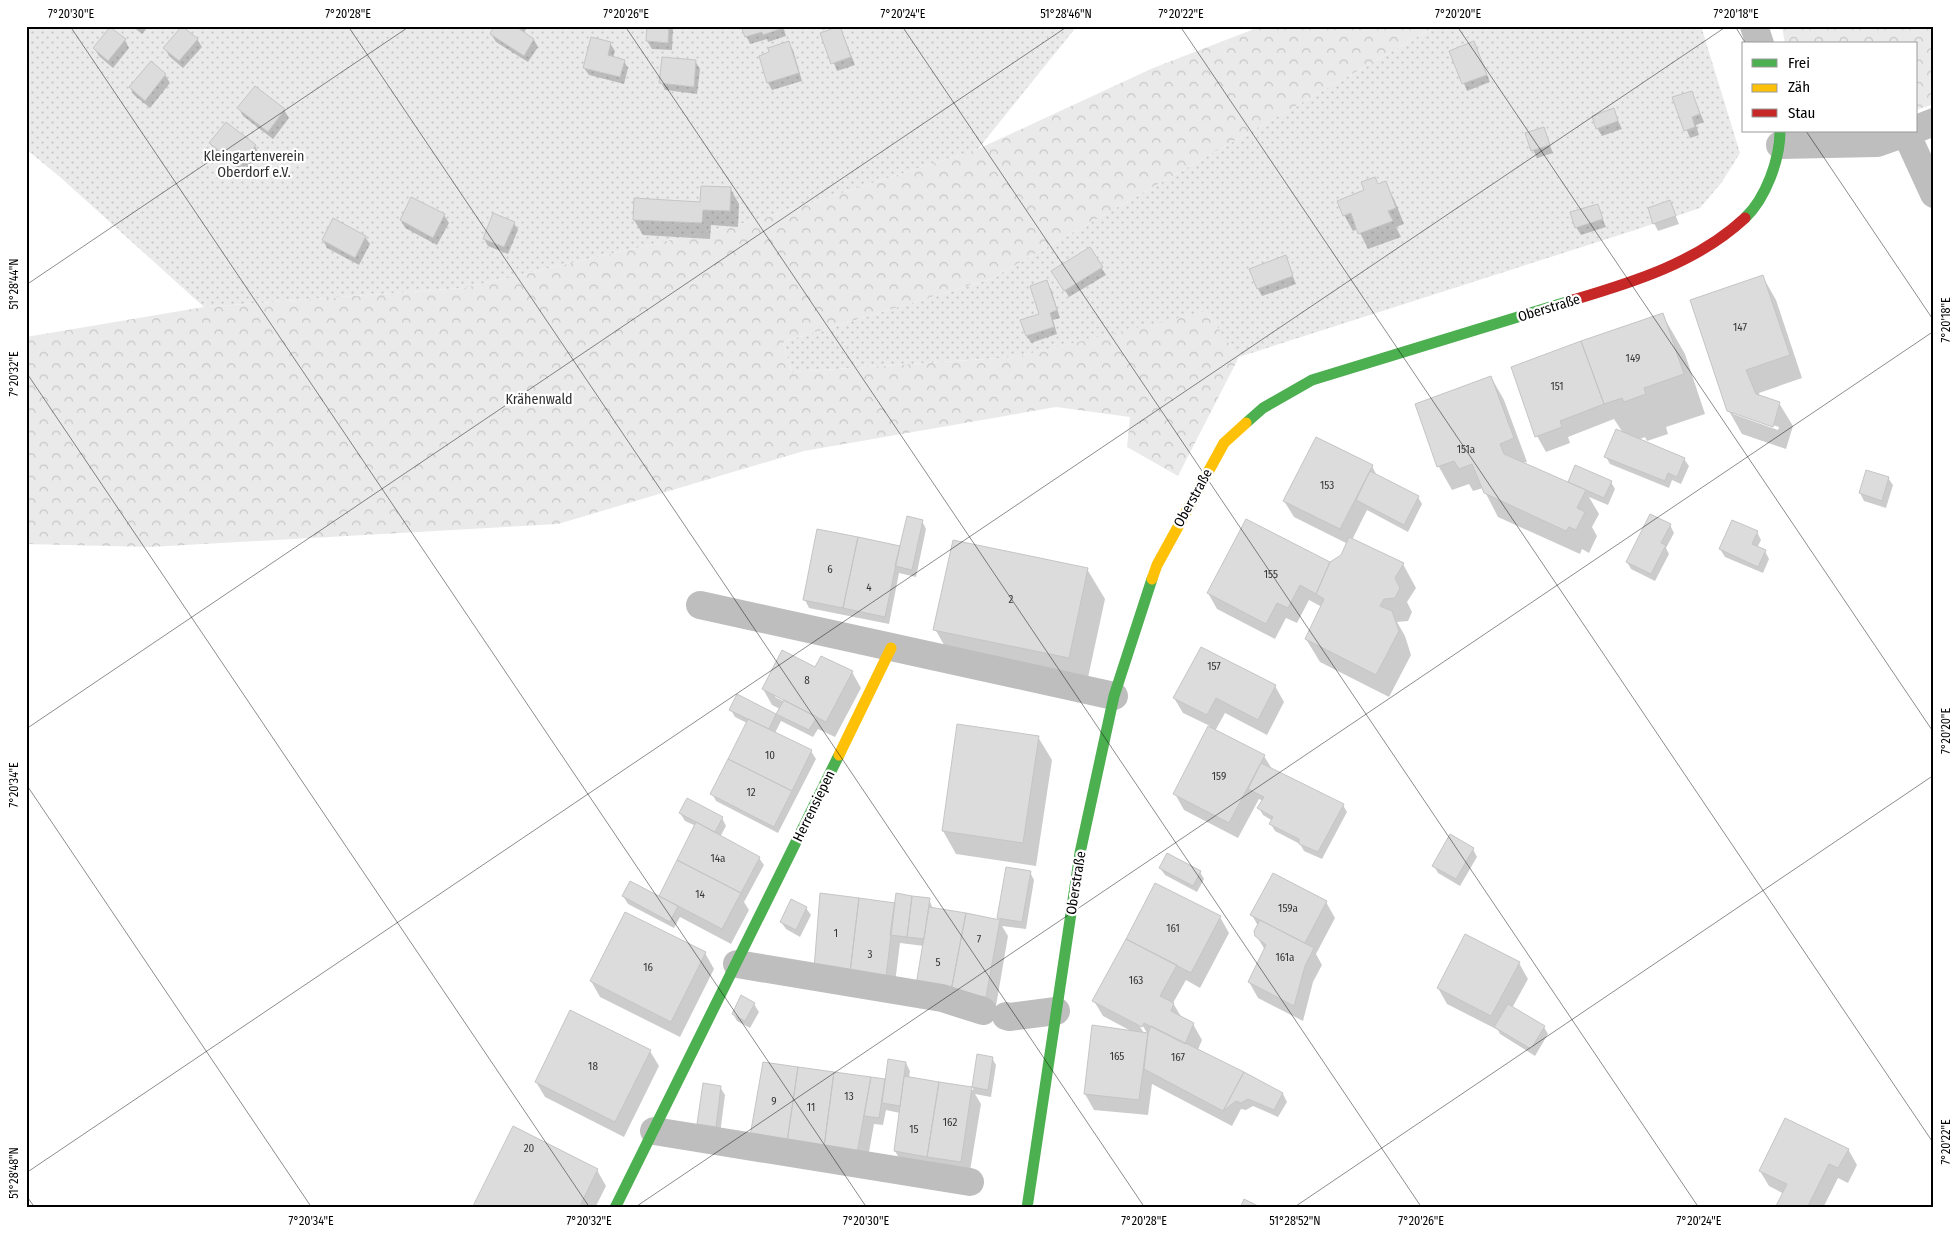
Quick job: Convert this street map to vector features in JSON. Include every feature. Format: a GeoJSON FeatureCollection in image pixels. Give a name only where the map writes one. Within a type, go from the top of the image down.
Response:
{"type":"FeatureCollection","features":[{"type":"Feature","properties":{"kind":"street"},"geometry":{"type":"LineString","coordinates":[[1754,26],[1759,42]]}},
{"type":"Feature","properties":{"kind":"street"},"geometry":{"type":"LineString","coordinates":[[1918,128],[1934,122]]}},
{"type":"Feature","properties":{"kind":"street"},"geometry":{"type":"LineString","coordinates":[[1780,138],[1877,143],[1908,132]]}},
{"type":"Feature","properties":{"kind":"street"},"geometry":{"type":"LineString","coordinates":[[1911,132],[1934,194]]}},
{"type":"Feature","properties":{"kind":"street","name":"Oberstraße"},"geometry":{"type":"LineString","coordinates":[[1027,1208],[1080,853],[1114,696],[1157,565],[1224,443],[1263,408],[1312,380],[1620,286],[1678,264],[1708,247],[1748,216],[1774,171],[1780,138]]}},
{"type":"Feature","properties":{"kind":"street"},"geometry":{"type":"LineString","coordinates":[[700,606],[847,636],[891,648],[1114,696]]}},
{"type":"Feature","properties":{"kind":"street","name":"Herrensiepen"},"geometry":{"type":"LineString","coordinates":[[615,1208],[737,964],[891,648]]}},
{"type":"Feature","properties":{"kind":"street"},"geometry":{"type":"LineString","coordinates":[[737,964],[942,998],[1008,1017],[1056,1011]]}},
{"type":"Feature","properties":{"kind":"street"},"geometry":{"type":"LineString","coordinates":[[654,1131],[970,1182]]}},
{"type":"Feature","properties":{"kind":"green space","name":"Kleingartenverein Oberdorf e.V."},"geometry":{"type":"Polygon","coordinates":[[[26,26],[1077,26],[978,149],[757,220],[463,288],[204,307],[60,177],[26,149],[26,26]]]}},
{"type":"Feature","properties":{"kind":"green space","name":"Krähenwald"},"geometry":{"type":"Polygon","coordinates":[[[1262,26],[1437,26],[991,279],[783,342],[792,372],[1015,357],[1206,310],[1239,357],[1178,476],[1127,447],[1130,417],[1056,407],[804,451],[558,524],[150,547],[26,544],[26,337],[204,307],[463,288],[757,220],[978,149],[1153,68],[1262,26]]]}},
{"type":"Feature","properties":{"kind":"green space"},"geometry":{"type":"Polygon","coordinates":[[[1437,26],[1701,26],[1740,153],[1722,182],[1700,208],[1239,357],[1206,311],[1015,357],[792,372],[783,342],[991,279],[1437,26]]]}},
{"type":"Feature","properties":{"kind":"green space"},"geometry":{"type":"Polygon","coordinates":[[[1782,26],[1934,26],[1934,104],[1918,109],[1918,42],[1785,42],[1782,26]]]}},
{"type":"Feature","properties":{"kind":"building"},"geometry":{"type":"Polygon","coordinates":[[[182,26],[198,39],[179,61],[163,48],[182,26]]]}},
{"type":"Feature","properties":{"kind":"building"},"geometry":{"type":"Polygon","coordinates":[[[494,26],[519,26],[518,28],[534,39],[524,56],[490,34],[494,26]]]}},
{"type":"Feature","properties":{"kind":"building"},"geometry":{"type":"Polygon","coordinates":[[[647,26],[669,26],[668,43],[646,41],[647,26]]]}},
{"type":"Feature","properties":{"kind":"building"},"geometry":{"type":"Polygon","coordinates":[[[741,26],[782,26],[783,28],[763,35],[762,32],[745,37],[741,26]]]}},
{"type":"Feature","properties":{"kind":"building"},"geometry":{"type":"Polygon","coordinates":[[[840,26],[851,57],[831,64],[820,33],[840,26]]]}},
{"type":"Feature","properties":{"kind":"building"},"geometry":{"type":"Polygon","coordinates":[[[110,27],[126,39],[108,61],[93,48],[110,27]]]}},
{"type":"Feature","properties":{"kind":"building"},"geometry":{"type":"Polygon","coordinates":[[[591,37],[611,42],[608,55],[625,60],[620,77],[583,68],[591,37]]]}},
{"type":"Feature","properties":{"kind":"building"},"geometry":{"type":"Polygon","coordinates":[[[789,41],[799,73],[767,83],[759,56],[769,52],[768,48],[789,41]]]}},
{"type":"Feature","properties":{"kind":"building"},"geometry":{"type":"Polygon","coordinates":[[[1474,41],[1487,75],[1462,84],[1449,51],[1474,41]]]}},
{"type":"Feature","properties":{"kind":"building"},"geometry":{"type":"Polygon","coordinates":[[[662,57],[696,60],[694,87],[659,83],[662,57]]]}},
{"type":"Feature","properties":{"kind":"building"},"geometry":{"type":"Polygon","coordinates":[[[151,61],[166,74],[145,101],[129,87],[151,61]]]}},
{"type":"Feature","properties":{"kind":"building"},"geometry":{"type":"Polygon","coordinates":[[[255,86],[285,109],[268,132],[237,108],[255,86]]]}},
{"type":"Feature","properties":{"kind":"building"},"geometry":{"type":"Polygon","coordinates":[[[1692,91],[1700,114],[1692,117],[1695,127],[1684,131],[1672,97],[1692,91]]]}},
{"type":"Feature","properties":{"kind":"building"},"geometry":{"type":"Polygon","coordinates":[[[1614,108],[1618,121],[1596,129],[1592,116],[1614,108]]]}},
{"type":"Feature","properties":{"kind":"building"},"geometry":{"type":"Polygon","coordinates":[[[226,122],[256,145],[240,167],[209,143],[226,122]]]}},
{"type":"Feature","properties":{"kind":"building"},"geometry":{"type":"Polygon","coordinates":[[[1544,127],[1550,145],[1531,151],[1525,133],[1544,127]]]}},
{"type":"Feature","properties":{"kind":"building"},"geometry":{"type":"Polygon","coordinates":[[[1375,177],[1378,184],[1386,181],[1396,208],[1388,211],[1393,221],[1358,234],[1351,213],[1343,216],[1337,201],[1364,190],[1361,182],[1375,177]]]}},
{"type":"Feature","properties":{"kind":"building"},"geometry":{"type":"Polygon","coordinates":[[[701,186],[731,187],[730,211],[703,210],[702,223],[633,220],[634,198],[700,202],[701,186]]]}},
{"type":"Feature","properties":{"kind":"building"},"geometry":{"type":"Polygon","coordinates":[[[411,197],[445,214],[433,238],[400,220],[411,197]]]}},
{"type":"Feature","properties":{"kind":"building"},"geometry":{"type":"Polygon","coordinates":[[[1670,200],[1676,216],[1653,224],[1648,208],[1670,200]]]}},
{"type":"Feature","properties":{"kind":"building"},"geometry":{"type":"Polygon","coordinates":[[[1598,204],[1603,219],[1575,228],[1570,212],[1598,204]]]}},
{"type":"Feature","properties":{"kind":"building"},"geometry":{"type":"Polygon","coordinates":[[[493,213],[515,222],[504,247],[483,239],[493,213]]]}},
{"type":"Feature","properties":{"kind":"building"},"geometry":{"type":"Polygon","coordinates":[[[333,218],[366,236],[355,258],[322,240],[333,218]]]}},
{"type":"Feature","properties":{"kind":"building"},"geometry":{"type":"Polygon","coordinates":[[[1090,247],[1103,267],[1064,291],[1051,271],[1090,247]]]}},
{"type":"Feature","properties":{"kind":"building"},"geometry":{"type":"Polygon","coordinates":[[[1286,255],[1293,276],[1257,289],[1249,269],[1286,255]]]}},
{"type":"Feature","properties":{"kind":"building"},"geometry":{"type":"Polygon","coordinates":[[[1763,275],[1790,355],[1746,370],[1756,394],[1780,402],[1773,427],[1727,411],[1690,300],[1763,275]]]}},
{"type":"Feature","properties":{"kind":"building"},"geometry":{"type":"Polygon","coordinates":[[[1047,280],[1057,310],[1050,313],[1054,327],[1026,336],[1020,320],[1039,314],[1030,286],[1047,280]]]}},
{"type":"Feature","properties":{"kind":"building"},"geometry":{"type":"Polygon","coordinates":[[[1663,313],[1684,374],[1644,388],[1646,394],[1624,402],[1622,398],[1604,404],[1581,341],[1663,313]]]}},
{"type":"Feature","properties":{"kind":"building"},"geometry":{"type":"Polygon","coordinates":[[[1581,341],[1604,404],[1560,421],[1562,427],[1535,437],[1511,367],[1581,341]]]}},
{"type":"Feature","properties":{"kind":"building"},"geometry":{"type":"Polygon","coordinates":[[[1491,376],[1514,438],[1500,444],[1504,454],[1586,490],[1577,508],[1585,512],[1576,530],[1569,527],[1566,531],[1484,493],[1472,464],[1459,469],[1454,461],[1437,467],[1415,404],[1491,376]]]}},
{"type":"Feature","properties":{"kind":"building"},"geometry":{"type":"Polygon","coordinates":[[[1616,429],[1685,458],[1677,477],[1668,473],[1665,481],[1604,457],[1616,429]]]}},
{"type":"Feature","properties":{"kind":"building"},"geometry":{"type":"Polygon","coordinates":[[[1316,437],[1373,465],[1340,529],[1283,501],[1316,437]]]}},
{"type":"Feature","properties":{"kind":"building"},"geometry":{"type":"Polygon","coordinates":[[[1575,465],[1612,481],[1604,498],[1568,482],[1575,465]]]}},
{"type":"Feature","properties":{"kind":"building"},"geometry":{"type":"Polygon","coordinates":[[[1866,470],[1889,477],[1882,501],[1859,493],[1866,470]]]}},
{"type":"Feature","properties":{"kind":"building"},"geometry":{"type":"Polygon","coordinates":[[[1370,471],[1419,496],[1404,525],[1356,500],[1370,471]]]}},
{"type":"Feature","properties":{"kind":"building"},"geometry":{"type":"Polygon","coordinates":[[[1650,514],[1671,524],[1661,543],[1666,545],[1651,574],[1626,562],[1650,514]]]}},
{"type":"Feature","properties":{"kind":"building"},"geometry":{"type":"Polygon","coordinates":[[[907,516],[923,520],[912,570],[895,566],[907,516]]]}},
{"type":"Feature","properties":{"kind":"building"},"geometry":{"type":"Polygon","coordinates":[[[1246,519],[1330,562],[1316,594],[1300,585],[1288,608],[1277,603],[1266,624],[1207,593],[1246,519]]]}},
{"type":"Feature","properties":{"kind":"building"},"geometry":{"type":"Polygon","coordinates":[[[1732,520],[1758,531],[1752,544],[1766,550],[1758,567],[1719,549],[1732,520]]]}},
{"type":"Feature","properties":{"kind":"building"},"geometry":{"type":"Polygon","coordinates":[[[817,529],[858,537],[843,608],[803,600],[817,529]]]}},
{"type":"Feature","properties":{"kind":"building"},"geometry":{"type":"Polygon","coordinates":[[[858,537],[900,546],[885,617],[843,608],[858,537]]]}},
{"type":"Feature","properties":{"kind":"building"},"geometry":{"type":"Polygon","coordinates":[[[1349,537],[1404,563],[1395,578],[1400,588],[1395,598],[1384,599],[1380,606],[1392,611],[1399,631],[1376,675],[1305,639],[1324,599],[1316,594],[1330,562],[1341,555],[1349,537]]]}},
{"type":"Feature","properties":{"kind":"building"},"geometry":{"type":"Polygon","coordinates":[[[953,540],[1088,568],[1069,658],[933,630],[953,540]]]}},
{"type":"Feature","properties":{"kind":"building"},"geometry":{"type":"Polygon","coordinates":[[[1201,647],[1276,685],[1258,720],[1216,698],[1207,715],[1173,698],[1201,647]]]}},
{"type":"Feature","properties":{"kind":"building"},"geometry":{"type":"Polygon","coordinates":[[[782,650],[815,667],[821,656],[853,671],[826,722],[762,689],[782,650]]]}},
{"type":"Feature","properties":{"kind":"building"},"geometry":{"type":"Polygon","coordinates":[[[737,694],[776,714],[769,729],[729,710],[737,694]]]}},
{"type":"Feature","properties":{"kind":"building"},"geometry":{"type":"Polygon","coordinates":[[[784,700],[817,717],[809,730],[776,714],[784,700]]]}},
{"type":"Feature","properties":{"kind":"building"},"geometry":{"type":"Polygon","coordinates":[[[748,719],[812,750],[792,791],[728,759],[748,719]]]}},
{"type":"Feature","properties":{"kind":"building"},"geometry":{"type":"Polygon","coordinates":[[[957,724],[1039,736],[1023,843],[942,831],[957,724]]]}},
{"type":"Feature","properties":{"kind":"building"},"geometry":{"type":"Polygon","coordinates":[[[1208,726],[1265,755],[1229,823],[1173,794],[1208,726]]]}},
{"type":"Feature","properties":{"kind":"building"},"geometry":{"type":"Polygon","coordinates":[[[728,759],[792,791],[774,827],[710,794],[728,759]]]}},
{"type":"Feature","properties":{"kind":"building"},"geometry":{"type":"Polygon","coordinates":[[[1261,763],[1344,804],[1318,852],[1299,844],[1299,839],[1269,824],[1273,817],[1257,808],[1264,797],[1248,789],[1261,763]]]}},
{"type":"Feature","properties":{"kind":"building"},"geometry":{"type":"Polygon","coordinates":[[[687,798],[723,817],[715,832],[679,813],[687,798]]]}},
{"type":"Feature","properties":{"kind":"building"},"geometry":{"type":"Polygon","coordinates":[[[696,822],[760,857],[741,893],[677,860],[696,822]]]}},
{"type":"Feature","properties":{"kind":"building"},"geometry":{"type":"Polygon","coordinates":[[[1450,834],[1474,848],[1456,879],[1432,866],[1450,834]]]}},
{"type":"Feature","properties":{"kind":"building"},"geometry":{"type":"Polygon","coordinates":[[[1167,853],[1201,871],[1193,886],[1159,868],[1167,853]]]}},
{"type":"Feature","properties":{"kind":"building"},"geometry":{"type":"Polygon","coordinates":[[[677,860],[741,893],[722,929],[659,896],[677,860]]]}},
{"type":"Feature","properties":{"kind":"building"},"geometry":{"type":"Polygon","coordinates":[[[1006,867],[1031,871],[1022,922],[997,918],[1006,867]]]}},
{"type":"Feature","properties":{"kind":"building"},"geometry":{"type":"Polygon","coordinates":[[[1273,873],[1327,901],[1305,943],[1250,915],[1273,873]]]}},
{"type":"Feature","properties":{"kind":"building"},"geometry":{"type":"Polygon","coordinates":[[[630,881],[678,906],[670,922],[622,896],[630,881]]]}},
{"type":"Feature","properties":{"kind":"building"},"geometry":{"type":"Polygon","coordinates":[[[1155,883],[1221,916],[1191,973],[1126,939],[1155,883]]]}},
{"type":"Feature","properties":{"kind":"building"},"geometry":{"type":"Polygon","coordinates":[[[820,893],[859,898],[850,972],[814,969],[820,893]]]}},
{"type":"Feature","properties":{"kind":"building"},"geometry":{"type":"Polygon","coordinates":[[[896,893],[912,896],[907,937],[890,935],[896,893]]]}},
{"type":"Feature","properties":{"kind":"building"},"geometry":{"type":"Polygon","coordinates":[[[912,896],[930,898],[924,939],[907,937],[912,896]]]}},
{"type":"Feature","properties":{"kind":"building"},"geometry":{"type":"Polygon","coordinates":[[[859,898],[895,903],[886,976],[850,972],[859,898]]]}},
{"type":"Feature","properties":{"kind":"building"},"geometry":{"type":"Polygon","coordinates":[[[791,899],[807,907],[796,930],[780,922],[791,899]]]}},
{"type":"Feature","properties":{"kind":"building"},"geometry":{"type":"Polygon","coordinates":[[[929,907],[966,913],[951,991],[916,985],[929,907]]]}},
{"type":"Feature","properties":{"kind":"building"},"geometry":{"type":"Polygon","coordinates":[[[625,912],[706,952],[671,1022],[590,981],[625,912]]]}},
{"type":"Feature","properties":{"kind":"building"},"geometry":{"type":"Polygon","coordinates":[[[966,913],[1000,920],[986,997],[951,991],[966,913]]]}},
{"type":"Feature","properties":{"kind":"building"},"geometry":{"type":"Polygon","coordinates":[[[1260,920],[1314,948],[1305,966],[1294,1006],[1248,982],[1266,945],[1255,936],[1254,931],[1260,920]]]}},
{"type":"Feature","properties":{"kind":"building"},"geometry":{"type":"Polygon","coordinates":[[[1465,934],[1520,962],[1491,1016],[1437,988],[1465,934]]]}},
{"type":"Feature","properties":{"kind":"building"},"geometry":{"type":"Polygon","coordinates":[[[1126,939],[1177,965],[1160,996],[1174,1003],[1171,1011],[1194,1023],[1185,1044],[1144,1023],[1142,1027],[1092,1001],[1126,939]]]}},
{"type":"Feature","properties":{"kind":"building"},"geometry":{"type":"Polygon","coordinates":[[[741,995],[755,1003],[745,1021],[732,1014],[741,995]]]}},
{"type":"Feature","properties":{"kind":"building"},"geometry":{"type":"Polygon","coordinates":[[[1508,1004],[1545,1026],[1531,1049],[1494,1027],[1508,1004]]]}},
{"type":"Feature","properties":{"kind":"building"},"geometry":{"type":"Polygon","coordinates":[[[570,1010],[651,1050],[615,1122],[535,1082],[570,1010]]]}},
{"type":"Feature","properties":{"kind":"building"},"geometry":{"type":"Polygon","coordinates":[[[1092,1025],[1148,1033],[1139,1100],[1084,1094],[1092,1025]]]}},
{"type":"Feature","properties":{"kind":"building"},"geometry":{"type":"Polygon","coordinates":[[[1151,1026],[1244,1072],[1223,1111],[1144,1069],[1148,1033],[1151,1026]]]}},
{"type":"Feature","properties":{"kind":"building"},"geometry":{"type":"Polygon","coordinates":[[[977,1054],[993,1057],[988,1090],[972,1087],[977,1054]]]}},
{"type":"Feature","properties":{"kind":"building"},"geometry":{"type":"Polygon","coordinates":[[[888,1059],[906,1062],[900,1106],[882,1103],[888,1059]]]}},
{"type":"Feature","properties":{"kind":"building"},"geometry":{"type":"Polygon","coordinates":[[[763,1062],[798,1067],[787,1142],[750,1136],[763,1062]]]}},
{"type":"Feature","properties":{"kind":"building"},"geometry":{"type":"Polygon","coordinates":[[[798,1067],[834,1072],[824,1147],[787,1142],[798,1067]]]}},
{"type":"Feature","properties":{"kind":"building"},"geometry":{"type":"Polygon","coordinates":[[[834,1072],[871,1077],[857,1153],[824,1147],[834,1072]]]}},
{"type":"Feature","properties":{"kind":"building"},"geometry":{"type":"Polygon","coordinates":[[[1244,1072],[1283,1093],[1274,1110],[1248,1099],[1241,1103],[1236,1101],[1223,1111],[1244,1072]]]}},
{"type":"Feature","properties":{"kind":"building"},"geometry":{"type":"Polygon","coordinates":[[[904,1076],[939,1082],[927,1157],[894,1151],[904,1076]]]}},
{"type":"Feature","properties":{"kind":"building"},"geometry":{"type":"Polygon","coordinates":[[[871,1077],[885,1079],[879,1118],[864,1116],[871,1077]]]}},
{"type":"Feature","properties":{"kind":"building"},"geometry":{"type":"Polygon","coordinates":[[[939,1082],[972,1087],[961,1162],[927,1157],[939,1082]]]}},
{"type":"Feature","properties":{"kind":"building"},"geometry":{"type":"Polygon","coordinates":[[[703,1083],[721,1086],[716,1127],[697,1124],[703,1083]]]}},
{"type":"Feature","properties":{"kind":"building"},"geometry":{"type":"Polygon","coordinates":[[[1785,1118],[1849,1149],[1838,1168],[1829,1164],[1807,1208],[1775,1208],[1787,1184],[1759,1171],[1785,1118]]]}},
{"type":"Feature","properties":{"kind":"building"},"geometry":{"type":"Polygon","coordinates":[[[513,1126],[598,1169],[579,1208],[472,1208],[513,1126]]]}},
{"type":"Feature","properties":{"kind":"building"},"geometry":{"type":"Polygon","coordinates":[[[1244,1199],[1262,1208],[1240,1208],[1244,1199]]]}},
{"type":"Feature","properties":{"kind":"traffic: fast"},"geometry":{"type":"LineString","coordinates":[[1745,218],[1753,210],[1770,178],[1777,154],[1780,132]]}},
{"type":"Feature","properties":{"kind":"traffic: fast"},"geometry":{"type":"LineString","coordinates":[[1246,423],[1263,408],[1312,380],[1573,300]]}},
{"type":"Feature","properties":{"kind":"traffic: fast"},"geometry":{"type":"LineString","coordinates":[[1027,1208],[1080,853],[1114,696],[1152,579]]}},
{"type":"Feature","properties":{"kind":"traffic: fast"},"geometry":{"type":"LineString","coordinates":[[615,1208],[839,755]]}},
{"type":"Feature","properties":{"kind":"traffic: slow"},"geometry":{"type":"LineString","coordinates":[[1152,579],[1157,565],[1224,443],[1246,423]]}},
{"type":"Feature","properties":{"kind":"traffic: slow"},"geometry":{"type":"LineString","coordinates":[[839,755],[891,648]]}},
{"type":"Feature","properties":{"kind":"traffic: jam"},"geometry":{"type":"LineString","coordinates":[[1573,300],[1642,278],[1686,259],[1707,247],[1745,218]]}}]}
